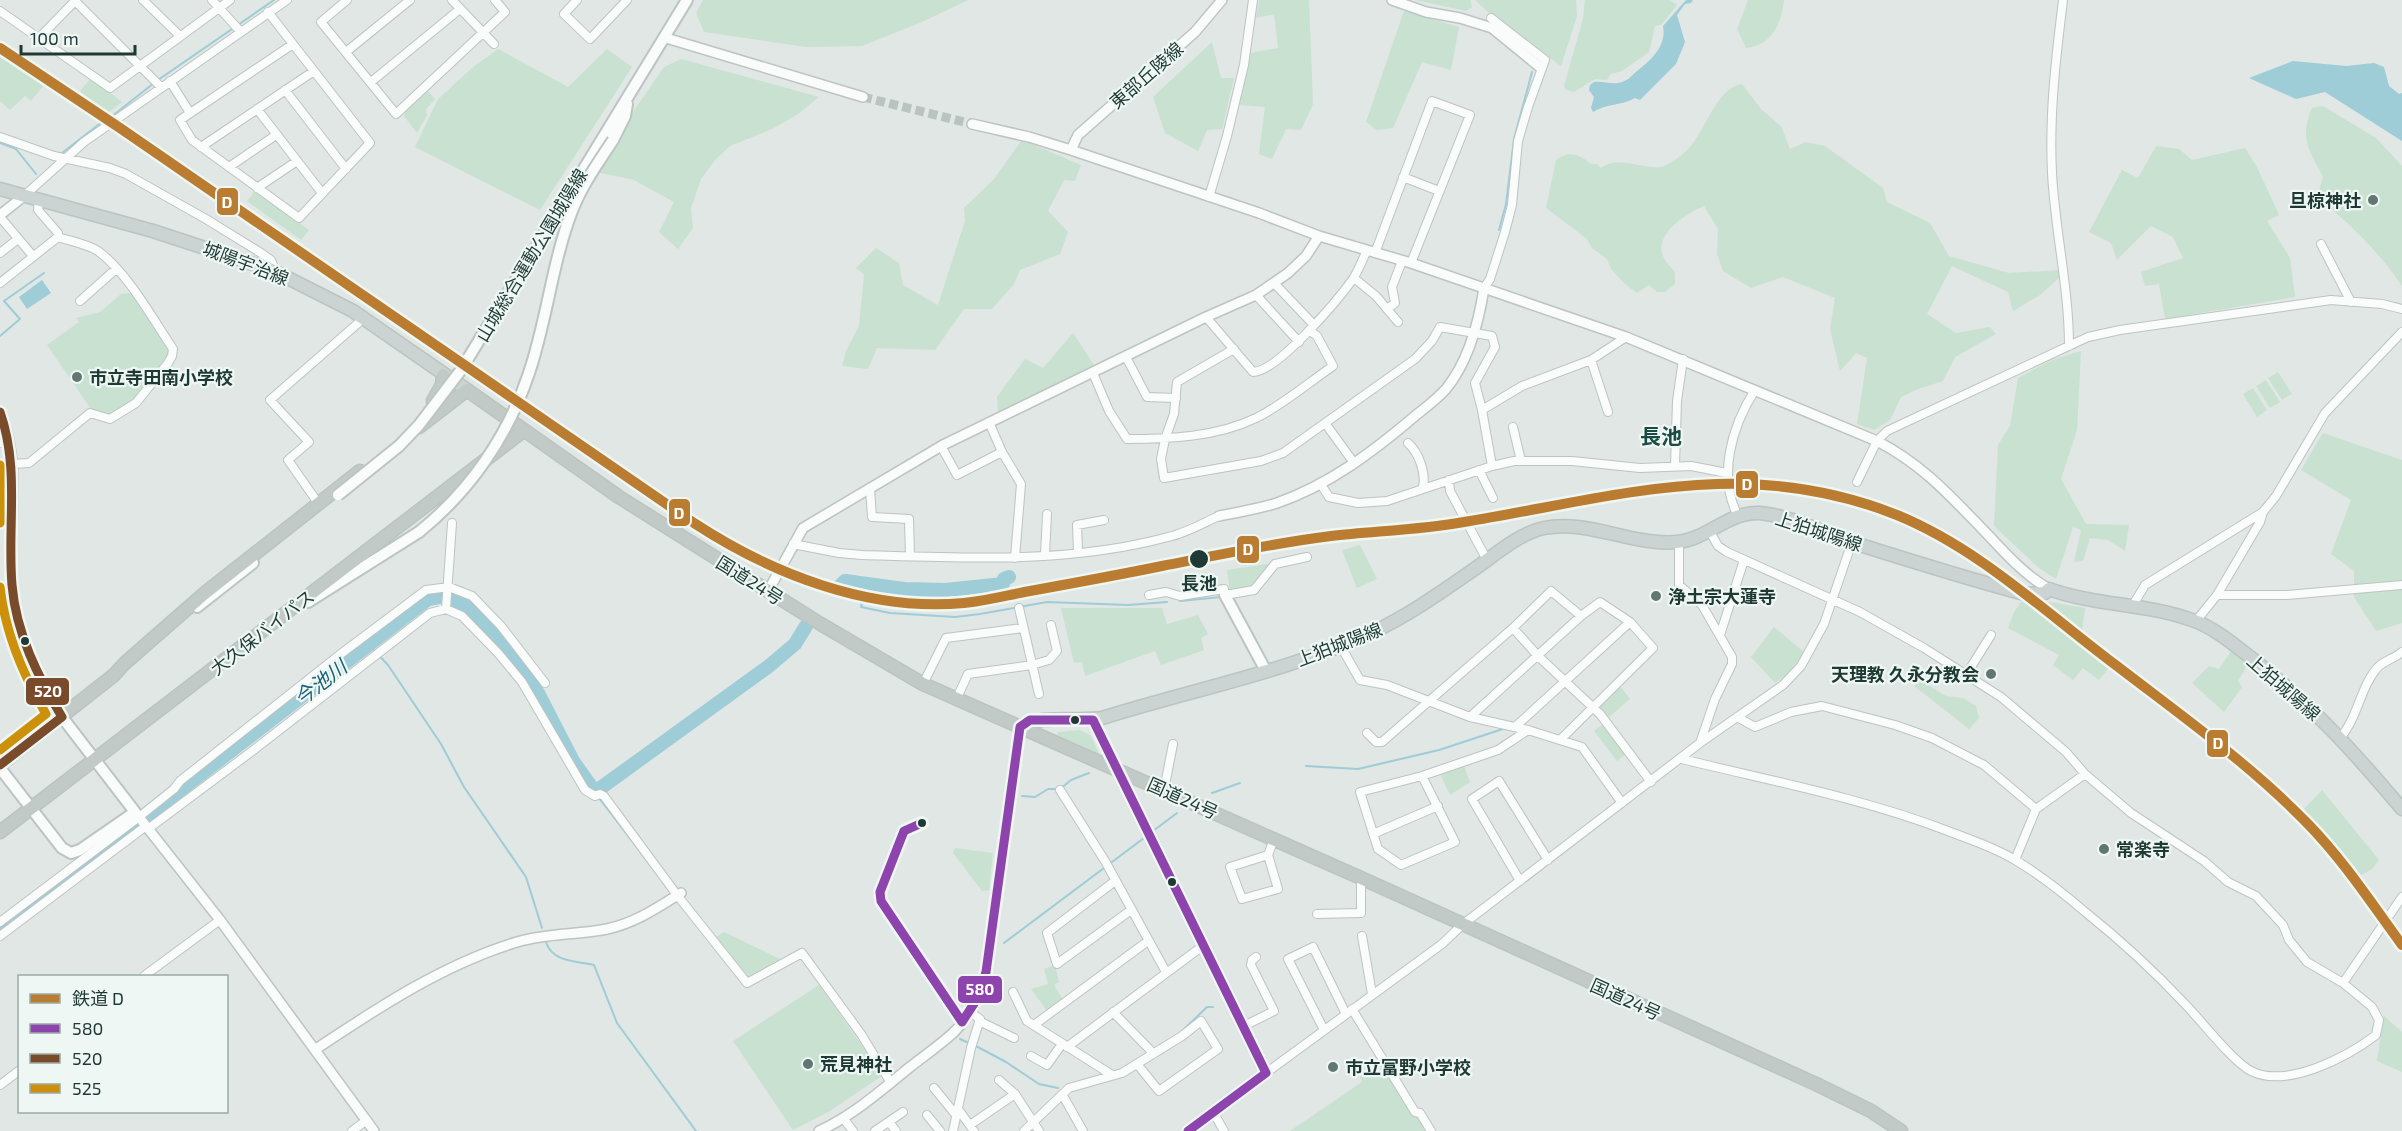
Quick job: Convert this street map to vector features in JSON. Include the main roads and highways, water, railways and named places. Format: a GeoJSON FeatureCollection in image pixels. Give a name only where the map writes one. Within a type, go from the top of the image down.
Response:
{"type":"FeatureCollection","features":[{"type":"Feature","properties":{"kind":"highway"},"geometry":{"type":"LineString","coordinates":[[397,443],[436,398],[442,386],[443,375]]}},
{"type":"Feature","properties":{"kind":"highway"},"geometry":{"type":"LineString","coordinates":[[0,766],[114,675],[124,663],[205,593],[318,503],[467,390]]}},
{"type":"Feature","properties":{"kind":"highway","name":"国道24号"},"geometry":{"type":"LineString","coordinates":[[467,390],[619,497],[768,591],[923,684],[1274,839],[1816,1084],[1871,1112],[1901,1131]]}},
{"type":"Feature","properties":{"kind":"highway","name":"大久保バイパス"},"geometry":{"type":"LineString","coordinates":[[0,832],[523,431]]}},
{"type":"Feature","properties":{"kind":"main road","name":"山城総合運動公園城陽線"},"geometry":{"type":"LineString","coordinates":[[148,643],[399,446],[419,425],[461,370],[666,38],[687,0]]}},
{"type":"Feature","properties":{"kind":"main road"},"geometry":{"type":"LineString","coordinates":[[278,619],[420,532],[461,494],[500,438],[529,373],[571,213],[587,180],[613,140],[625,116],[629,95]]}},
{"type":"Feature","properties":{"kind":"main road","name":"城陽宇治線"},"geometry":{"type":"LineString","coordinates":[[0,189],[163,234],[272,270],[364,318],[467,390]]}},
{"type":"Feature","properties":{"kind":"main road","name":"上狛城陽線"},"geometry":{"type":"LineString","coordinates":[[1020,727],[1030,720],[1093,720],[1266,671],[1343,645],[1391,623],[1527,534],[1544,528],[1566,527],[1654,542],[1679,542],[1738,516],[1756,513],[1775,516],[1852,542],[2025,594],[2045,593],[2049,588],[2090,601],[2133,605],[2196,621],[2237,646],[2307,704],[2402,809]]}},
{"type":"Feature","properties":{"kind":"main road"},"geometry":{"type":"LineString","coordinates":[[1225,595],[1266,671]]}},
{"type":"Feature","properties":{"kind":"main road"},"geometry":{"type":"LineString","coordinates":[[0,766],[62,848],[71,853],[80,850],[137,814],[62,717]]}},
{"type":"Feature","properties":{"kind":"main road"},"geometry":{"type":"LineString","coordinates":[[1117,769],[1266,1072],[1188,1131]]}},
{"type":"Feature","properties":{"kind":"water"},"geometry":{"type":"Polygon","coordinates":[[[1686,0],[1693,0],[1685,4],[1677,15],[1685,42],[1676,64],[1640,100],[1635,98],[1593,112],[1591,108],[1594,97],[1589,90],[1590,85],[1594,82],[1623,82],[1648,62],[1657,52],[1663,40],[1663,26],[1686,0]]]}},
{"type":"Feature","properties":{"kind":"water"},"geometry":{"type":"Polygon","coordinates":[[[2293,61],[2346,66],[2374,63],[2384,67],[2389,86],[2399,94],[2402,93],[2402,141],[2325,92],[2296,99],[2249,78],[2293,61]]]}},
{"type":"Feature","properties":{"kind":"water"},"geometry":{"type":"Polygon","coordinates":[[[42,280],[51,293],[27,309],[19,297],[42,280]]]}},
{"type":"Feature","properties":{"kind":"waterway"},"geometry":{"type":"LineString","coordinates":[[158,80],[274,0]]}},
{"type":"Feature","properties":{"kind":"waterway"},"geometry":{"type":"LineString","coordinates":[[1499,230],[1506,204],[1514,139],[1532,72]]}},
{"type":"Feature","properties":{"kind":"waterway"},"geometry":{"type":"LineString","coordinates":[[111,117],[154,83]]}},
{"type":"Feature","properties":{"kind":"waterway"},"geometry":{"type":"LineString","coordinates":[[62,153],[102,122]]}},
{"type":"Feature","properties":{"kind":"waterway"},"geometry":{"type":"LineString","coordinates":[[0,143],[16,149],[36,174]]}},
{"type":"Feature","properties":{"kind":"waterway"},"geometry":{"type":"LineString","coordinates":[[0,336],[20,319],[4,301],[44,273]]}},
{"type":"Feature","properties":{"kind":"waterway"},"geometry":{"type":"LineString","coordinates":[[840,586],[845,581],[904,589],[946,590],[1003,584],[1004,579],[1009,577]]}},
{"type":"Feature","properties":{"kind":"waterway"},"geometry":{"type":"LineString","coordinates":[[834,593],[862,603],[861,607],[890,613],[955,617],[1047,602],[1128,605],[1167,602]]}},
{"type":"Feature","properties":{"kind":"waterway","name":"今池川"},"geometry":{"type":"LineString","coordinates":[[0,929],[428,599],[445,596],[467,606],[506,647],[538,693],[573,761],[595,792],[769,666],[795,644],[806,626]]}},
{"type":"Feature","properties":{"kind":"waterway"},"geometry":{"type":"LineString","coordinates":[[1180,601],[1221,597]]}},
{"type":"Feature","properties":{"kind":"waterway"},"geometry":{"type":"LineString","coordinates":[[369,645],[388,665],[441,744],[464,787],[526,877],[542,928]]}},
{"type":"Feature","properties":{"kind":"waterway"},"geometry":{"type":"LineString","coordinates":[[1306,766],[1358,769],[1439,750],[1506,728]]}},
{"type":"Feature","properties":{"kind":"waterway"},"geometry":{"type":"LineString","coordinates":[[1022,796],[1035,797],[1048,789],[1060,789],[1071,780],[1089,773]]}},
{"type":"Feature","properties":{"kind":"waterway"},"geometry":{"type":"LineString","coordinates":[[1212,793],[1240,783]]}},
{"type":"Feature","properties":{"kind":"waterway"},"geometry":{"type":"LineString","coordinates":[[599,798],[652,867]]}},
{"type":"Feature","properties":{"kind":"waterway"},"geometry":{"type":"LineString","coordinates":[[1153,831],[1177,813]]}},
{"type":"Feature","properties":{"kind":"waterway"},"geometry":{"type":"LineString","coordinates":[[1004,943],[1144,838]]}},
{"type":"Feature","properties":{"kind":"waterway"},"geometry":{"type":"LineString","coordinates":[[546,942],[549,949],[559,957],[594,965],[617,1023],[696,1131]]}},
{"type":"Feature","properties":{"kind":"waterway"},"geometry":{"type":"LineString","coordinates":[[1181,1032],[1207,1007],[1213,1007]]}},
{"type":"Feature","properties":{"kind":"waterway"},"geometry":{"type":"LineString","coordinates":[[960,1039],[969,1043]]}},
{"type":"Feature","properties":{"kind":"waterway"},"geometry":{"type":"LineString","coordinates":[[974,1045],[1006,1062],[1039,1084],[1058,1088]]}},
{"type":"Feature","properties":{"kind":"tunnel"},"geometry":{"type":"LineString","coordinates":[[863,97],[972,124]]}},
{"type":"Feature","properties":{"kind":"rail line","name":"D"},"geometry":{"type":"LineString","coordinates":[[0,48],[694,523],[756,558],[789,573],[823,586],[857,595],[928,604],[972,602],[1288,542],[1447,525],[1680,486],[1733,484],[1786,487],[1841,497],[1897,515],[1956,545],[2012,583],[2240,761],[2286,802],[2321,838],[2402,945]]}},
{"type":"Feature","properties":{"kind":"place","name":"旦椋神社"},"geometry":{"type":"Point","coordinates":[2373,200]}},
{"type":"Feature","properties":{"kind":"place","name":"市立寺田南小学校"},"geometry":{"type":"Point","coordinates":[77,377]}},
{"type":"Feature","properties":{"kind":"place","name":"長池"},"geometry":{"type":"Point","coordinates":[1199,559]}},
{"type":"Feature","properties":{"kind":"place","name":"浄土宗大蓮寺"},"geometry":{"type":"Point","coordinates":[1656,596]}},
{"type":"Feature","properties":{"kind":"place","name":"天理教 久永分教会"},"geometry":{"type":"Point","coordinates":[1991,674]}},
{"type":"Feature","properties":{"kind":"place","name":"常楽寺"},"geometry":{"type":"Point","coordinates":[2104,849]}},
{"type":"Feature","properties":{"kind":"place","name":"荒見神社"},"geometry":{"type":"Point","coordinates":[808,1064]}},
{"type":"Feature","properties":{"kind":"place","name":"市立富野小学校"},"geometry":{"type":"Point","coordinates":[1333,1067]}},
{"type":"Feature","properties":{"kind":"district","name":"長池"},"geometry":{"type":"Point","coordinates":[1661,435]}}]}
